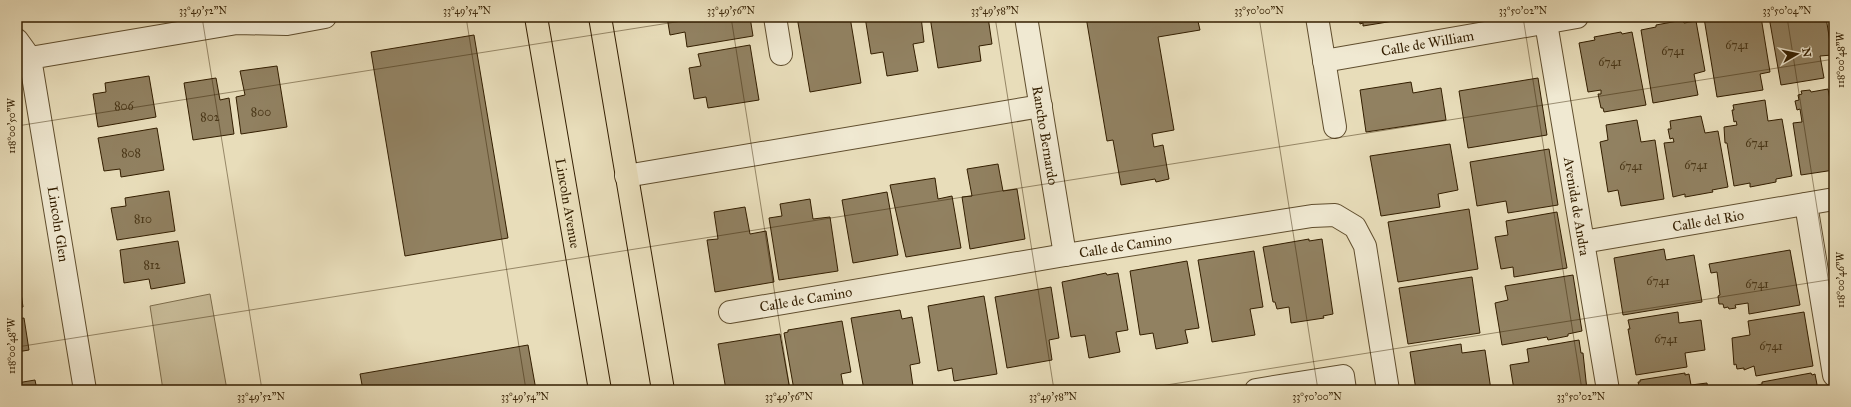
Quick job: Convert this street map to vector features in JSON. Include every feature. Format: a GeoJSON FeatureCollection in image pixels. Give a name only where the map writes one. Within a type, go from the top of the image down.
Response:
{"type":"FeatureCollection","features":[{"type":"Feature","properties":{"kind":"main road","name":"Lincoln Avenue"},"geometry":{"type":"LineString","coordinates":[[536,17],[600,390]]}},
{"type":"Feature","properties":{"kind":"main road"},"geometry":{"type":"LineString","coordinates":[[600,17],[663,390]]}},
{"type":"Feature","properties":{"kind":"street"},"geometry":{"type":"LineString","coordinates":[[30,58],[237,22],[287,24],[325,17]]}},
{"type":"Feature","properties":{"kind":"street"},"geometry":{"type":"LineString","coordinates":[[775,17],[781,54]]}},
{"type":"Feature","properties":{"kind":"street","name":"Rancho Bernardo"},"geometry":{"type":"LineString","coordinates":[[1026,17],[1065,255]]}},
{"type":"Feature","properties":{"kind":"street"},"geometry":{"type":"LineString","coordinates":[[1317,17],[1335,127]]}},
{"type":"Feature","properties":{"kind":"street","name":"Calle de William"},"geometry":{"type":"LineString","coordinates":[[1324,61],[1577,17]]}},
{"type":"Feature","properties":{"kind":"street","name":"Avenida de Andra"},"geometry":{"type":"LineString","coordinates":[[1546,23],[1608,390]]}},
{"type":"Feature","properties":{"kind":"street","name":"Lincoln Glen"},"geometry":{"type":"LineString","coordinates":[[17,40],[30,58],[86,390]]}},
{"type":"Feature","properties":{"kind":"street"},"geometry":{"type":"LineString","coordinates":[[626,176],[1041,106]]}},
{"type":"Feature","properties":{"kind":"street","name":"Calle del Rio"},"geometry":{"type":"LineString","coordinates":[[1583,242],[1834,199]]}},
{"type":"Feature","properties":{"kind":"street"},"geometry":{"type":"LineString","coordinates":[[1806,204],[1834,375]]}},
{"type":"Feature","properties":{"kind":"street","name":"Calle de Camino"},"geometry":{"type":"LineString","coordinates":[[730,312],[1065,255],[1312,216],[1335,215],[1355,227],[1365,246],[1388,390]]}},
{"type":"Feature","properties":{"kind":"street"},"geometry":{"type":"LineString","coordinates":[[1256,390],[1343,376],[1345,390]]}},
{"type":"Feature","properties":{"kind":"shaded area"},"geometry":{"type":"Polygon","coordinates":[[[210,294],[227,390],[163,390],[150,306],[210,294]]]}},
{"type":"Feature","properties":{"kind":"building"},"geometry":{"type":"Polygon","coordinates":[[[667,17],[750,17],[753,36],[687,47],[685,32],[670,35],[667,17]]]}},
{"type":"Feature","properties":{"kind":"building"},"geometry":{"type":"Polygon","coordinates":[[[797,17],[850,17],[861,83],[810,92],[797,17]]]}},
{"type":"Feature","properties":{"kind":"building"},"geometry":{"type":"Polygon","coordinates":[[[865,17],[921,17],[924,42],[913,44],[918,71],[887,76],[883,52],[871,54],[865,17]]]}},
{"type":"Feature","properties":{"kind":"building"},"geometry":{"type":"Polygon","coordinates":[[[930,17],[988,17],[992,44],[979,46],[981,61],[938,68],[930,17]]]}},
{"type":"Feature","properties":{"kind":"building"},"geometry":{"type":"Polygon","coordinates":[[[1086,17],[1197,17],[1200,30],[1158,37],[1174,130],[1152,134],[1154,147],[1163,145],[1169,179],[1156,182],[1155,179],[1121,185],[1113,140],[1107,141],[1086,17]]]}},
{"type":"Feature","properties":{"kind":"building"},"geometry":{"type":"Polygon","coordinates":[[[1359,17],[1418,17],[1363,26],[1363,23],[1360,24],[1359,17]]]}},
{"type":"Feature","properties":{"kind":"building"},"geometry":{"type":"Polygon","coordinates":[[[1761,17],[1770,72],[1760,74],[1763,90],[1717,97],[1704,18],[1761,17]]]}},
{"type":"Feature","properties":{"kind":"building"},"geometry":{"type":"Polygon","coordinates":[[[1769,17],[1826,17],[1832,55],[1820,56],[1824,78],[1781,85],[1769,17]]]}},
{"type":"Feature","properties":{"kind":"building"},"geometry":{"type":"Polygon","coordinates":[[[1683,20],[1684,23],[1696,21],[1705,71],[1694,74],[1698,95],[1653,103],[1641,30],[1656,27],[1656,25],[1683,20]]]}},
{"type":"Feature","properties":{"kind":"building"},"geometry":{"type":"Polygon","coordinates":[[[1621,32],[1622,34],[1632,32],[1646,105],[1604,112],[1603,108],[1601,108],[1598,94],[1601,94],[1601,90],[1588,92],[1579,43],[1595,40],[1594,37],[1621,32]]]}},
{"type":"Feature","properties":{"kind":"building"},"geometry":{"type":"Polygon","coordinates":[[[474,35],[508,238],[405,256],[371,52],[474,35]]]}},
{"type":"Feature","properties":{"kind":"building"},"geometry":{"type":"Polygon","coordinates":[[[750,45],[759,100],[708,108],[706,97],[694,99],[689,68],[701,66],[698,54],[750,45]]]}},
{"type":"Feature","properties":{"kind":"building"},"geometry":{"type":"Polygon","coordinates":[[[277,66],[287,127],[241,134],[236,97],[245,95],[240,71],[277,66]]]}},
{"type":"Feature","properties":{"kind":"building"},"geometry":{"type":"Polygon","coordinates":[[[149,76],[156,117],[98,127],[93,94],[106,92],[105,83],[149,76]]]}},
{"type":"Feature","properties":{"kind":"building"},"geometry":{"type":"Polygon","coordinates":[[[216,78],[220,100],[229,98],[234,134],[193,140],[184,83],[216,78]]]}},
{"type":"Feature","properties":{"kind":"building"},"geometry":{"type":"Polygon","coordinates":[[[1538,78],[1547,135],[1468,148],[1459,91],[1538,78]]]}},
{"type":"Feature","properties":{"kind":"building"},"geometry":{"type":"Polygon","coordinates":[[[1411,82],[1413,93],[1441,88],[1446,120],[1366,132],[1360,90],[1411,82]]]}},
{"type":"Feature","properties":{"kind":"building"},"geometry":{"type":"Polygon","coordinates":[[[1828,89],[1832,110],[1834,110],[1834,170],[1801,175],[1793,123],[1802,122],[1800,109],[1797,110],[1795,101],[1799,100],[1798,95],[1802,94],[1801,91],[1810,90],[1811,92],[1828,89]]]}},
{"type":"Feature","properties":{"kind":"building"},"geometry":{"type":"Polygon","coordinates":[[[1765,100],[1768,121],[1782,119],[1792,176],[1776,179],[1776,182],[1750,187],[1750,183],[1734,186],[1727,143],[1725,143],[1724,127],[1737,125],[1736,121],[1734,122],[1732,110],[1734,110],[1733,105],[1765,100]]]}},
{"type":"Feature","properties":{"kind":"building"},"geometry":{"type":"Polygon","coordinates":[[[1701,116],[1705,133],[1718,131],[1728,187],[1712,190],[1713,192],[1685,197],[1685,194],[1673,197],[1664,143],[1674,142],[1673,138],[1670,139],[1668,129],[1671,129],[1670,121],[1701,116]]]}},
{"type":"Feature","properties":{"kind":"building"},"geometry":{"type":"Polygon","coordinates":[[[1637,120],[1641,142],[1655,140],[1664,199],[1621,206],[1618,190],[1608,192],[1600,142],[1608,140],[1606,125],[1637,120]]]}},
{"type":"Feature","properties":{"kind":"building"},"geometry":{"type":"Polygon","coordinates":[[[157,128],[164,170],[121,177],[120,169],[104,171],[98,138],[157,128]]]}},
{"type":"Feature","properties":{"kind":"building"},"geometry":{"type":"Polygon","coordinates":[[[1450,144],[1458,190],[1438,194],[1440,207],[1381,216],[1370,156],[1450,144]]]}},
{"type":"Feature","properties":{"kind":"building"},"geometry":{"type":"Polygon","coordinates":[[[1549,149],[1558,205],[1508,213],[1506,201],[1477,206],[1470,162],[1549,149]]]}},
{"type":"Feature","properties":{"kind":"building"},"geometry":{"type":"Polygon","coordinates":[[[998,164],[1003,191],[1017,189],[1025,239],[970,249],[962,197],[972,196],[967,169],[998,164]]]}},
{"type":"Feature","properties":{"kind":"building"},"geometry":{"type":"Polygon","coordinates":[[[935,178],[938,199],[952,196],[961,248],[906,257],[890,185],[935,178]]]}},
{"type":"Feature","properties":{"kind":"building"},"geometry":{"type":"Polygon","coordinates":[[[169,191],[175,231],[117,240],[111,208],[126,206],[125,198],[169,191]]]}},
{"type":"Feature","properties":{"kind":"building"},"geometry":{"type":"Polygon","coordinates":[[[887,192],[898,255],[853,263],[842,200],[887,192]]]}},
{"type":"Feature","properties":{"kind":"building"},"geometry":{"type":"Polygon","coordinates":[[[810,199],[813,219],[830,217],[838,271],[779,280],[769,218],[782,216],[780,204],[810,199]]]}},
{"type":"Feature","properties":{"kind":"building"},"geometry":{"type":"Polygon","coordinates":[[[745,207],[750,234],[766,231],[774,282],[715,292],[707,240],[718,239],[714,212],[745,207]]]}},
{"type":"Feature","properties":{"kind":"building"},"geometry":{"type":"Polygon","coordinates":[[[1469,209],[1478,269],[1398,282],[1388,222],[1469,209]]]}},
{"type":"Feature","properties":{"kind":"building"},"geometry":{"type":"Polygon","coordinates":[[[1557,212],[1567,268],[1514,277],[1513,267],[1501,269],[1495,237],[1508,235],[1506,221],[1557,212]]]}},
{"type":"Feature","properties":{"kind":"building"},"geometry":{"type":"Polygon","coordinates":[[[1309,239],[1309,241],[1322,239],[1333,314],[1323,316],[1324,318],[1291,323],[1289,307],[1277,309],[1275,302],[1273,302],[1263,247],[1309,239]]]}},
{"type":"Feature","properties":{"kind":"building"},"geometry":{"type":"Polygon","coordinates":[[[178,241],[185,283],[151,289],[149,279],[124,283],[120,250],[178,241]]]}},
{"type":"Feature","properties":{"kind":"building"},"geometry":{"type":"Polygon","coordinates":[[[1664,249],[1666,260],[1694,255],[1702,302],[1623,315],[1614,258],[1664,249]]]}},
{"type":"Feature","properties":{"kind":"building"},"geometry":{"type":"Polygon","coordinates":[[[1790,250],[1800,305],[1749,314],[1748,303],[1735,305],[1736,308],[1729,309],[1728,307],[1724,308],[1723,304],[1719,304],[1718,296],[1720,295],[1717,272],[1711,273],[1709,264],[1790,250]]]}},
{"type":"Feature","properties":{"kind":"building"},"geometry":{"type":"Polygon","coordinates":[[[1254,251],[1263,307],[1250,309],[1255,335],[1212,342],[1198,260],[1254,251]]]}},
{"type":"Feature","properties":{"kind":"building"},"geometry":{"type":"Polygon","coordinates":[[[1187,261],[1199,328],[1185,330],[1188,343],[1156,349],[1153,333],[1140,335],[1130,271],[1187,261]]]}},
{"type":"Feature","properties":{"kind":"building"},"geometry":{"type":"Polygon","coordinates":[[[17,271],[23,307],[17,308],[17,271]]]}},
{"type":"Feature","properties":{"kind":"building"},"geometry":{"type":"Polygon","coordinates":[[[1106,273],[1107,275],[1118,273],[1128,330],[1116,332],[1120,352],[1089,358],[1085,335],[1071,337],[1062,282],[1106,273]]]}},
{"type":"Feature","properties":{"kind":"building"},"geometry":{"type":"Polygon","coordinates":[[[1573,275],[1582,331],[1568,334],[1568,336],[1548,340],[1547,337],[1502,345],[1495,303],[1508,300],[1505,286],[1573,275]]]}},
{"type":"Feature","properties":{"kind":"building"},"geometry":{"type":"Polygon","coordinates":[[[1472,277],[1480,333],[1408,344],[1399,288],[1472,277]]]}},
{"type":"Feature","properties":{"kind":"building"},"geometry":{"type":"Polygon","coordinates":[[[1051,287],[1059,338],[1049,340],[1052,360],[1007,368],[995,297],[1051,287]]]}},
{"type":"Feature","properties":{"kind":"building"},"geometry":{"type":"Polygon","coordinates":[[[984,296],[997,374],[954,381],[952,368],[938,371],[928,306],[984,296]]]}},
{"type":"Feature","properties":{"kind":"building"},"geometry":{"type":"Polygon","coordinates":[[[900,310],[902,319],[912,317],[920,363],[910,365],[913,386],[892,390],[864,390],[851,318],[900,310]]]}},
{"type":"Feature","properties":{"kind":"building"},"geometry":{"type":"Polygon","coordinates":[[[1678,312],[1679,323],[1701,320],[1705,350],[1685,353],[1687,367],[1636,375],[1628,329],[1630,329],[1628,320],[1678,312]]]}},
{"type":"Feature","properties":{"kind":"building"},"geometry":{"type":"Polygon","coordinates":[[[1804,312],[1813,366],[1756,376],[1754,366],[1744,370],[1744,368],[1737,369],[1736,364],[1734,365],[1732,338],[1750,335],[1748,321],[1804,312]]]}},
{"type":"Feature","properties":{"kind":"building"},"geometry":{"type":"Polygon","coordinates":[[[24,318],[29,350],[17,352],[17,319],[24,318]]]}},
{"type":"Feature","properties":{"kind":"building"},"geometry":{"type":"Polygon","coordinates":[[[842,321],[851,372],[841,374],[844,390],[794,390],[784,333],[788,332],[788,330],[842,321]]]}},
{"type":"Feature","properties":{"kind":"building"},"geometry":{"type":"Polygon","coordinates":[[[780,334],[790,390],[726,390],[718,344],[780,334]]]}},
{"type":"Feature","properties":{"kind":"building"},"geometry":{"type":"Polygon","coordinates":[[[1579,340],[1581,353],[1583,353],[1587,390],[1514,390],[1510,365],[1529,362],[1527,349],[1579,340]]]}},
{"type":"Feature","properties":{"kind":"building"},"geometry":{"type":"Polygon","coordinates":[[[1461,344],[1462,353],[1485,350],[1491,390],[1416,390],[1410,352],[1461,344]]]}},
{"type":"Feature","properties":{"kind":"building"},"geometry":{"type":"Polygon","coordinates":[[[528,345],[536,390],[363,390],[360,374],[528,345]]]}},
{"type":"Feature","properties":{"kind":"building"},"geometry":{"type":"Polygon","coordinates":[[[1685,373],[1685,375],[1689,374],[1691,385],[1707,383],[1708,390],[1640,390],[1638,382],[1640,382],[1640,380],[1685,373]]]}},
{"type":"Feature","properties":{"kind":"building"},"geometry":{"type":"Polygon","coordinates":[[[1811,373],[1812,375],[1815,374],[1818,390],[1737,390],[1762,384],[1762,382],[1811,373]]]}},
{"type":"Feature","properties":{"kind":"building"},"geometry":{"type":"Polygon","coordinates":[[[35,380],[37,390],[17,390],[17,383],[35,380]]]}}]}
